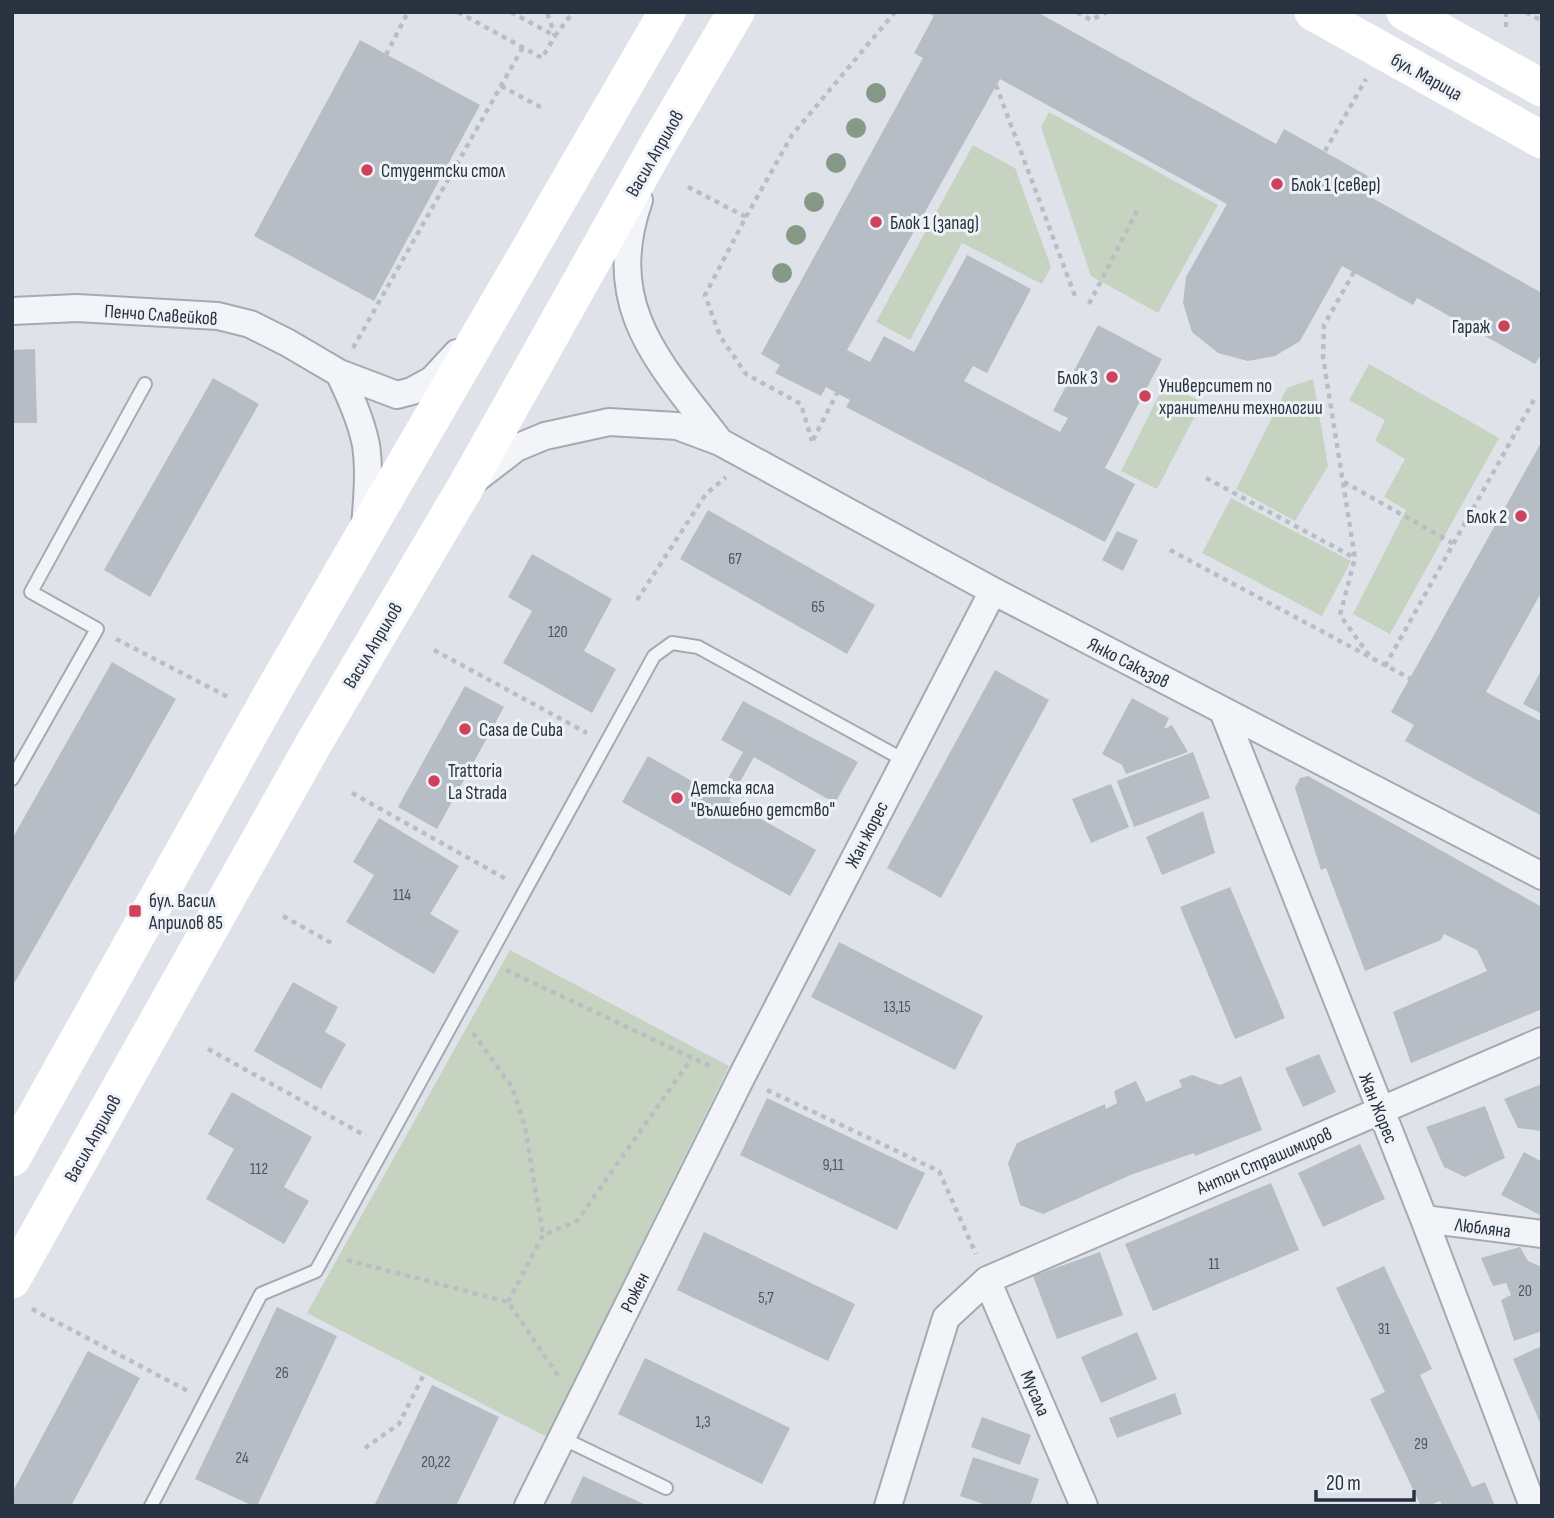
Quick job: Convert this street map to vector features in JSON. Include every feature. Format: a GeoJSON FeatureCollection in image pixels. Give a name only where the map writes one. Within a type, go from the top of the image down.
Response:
{"type":"FeatureCollection","features":[{"type":"Feature","properties":{"kind":"main road","name":"Васил Априлов"},"geometry":{"type":"LineString","coordinates":[[18,1292],[314,743],[466,486],[658,144],[736,12]]}},
{"type":"Feature","properties":{"kind":"main road","name":"бул. Марица"},"geometry":{"type":"LineString","coordinates":[[1313,12],[1542,140]]}},
{"type":"Feature","properties":{"kind":"main road"},"geometry":{"type":"LineString","coordinates":[[1405,12],[1542,88]]}},
{"type":"Feature","properties":{"kind":"main road"},"geometry":{"type":"LineString","coordinates":[[12,1158],[274,690],[662,16]]}},
{"type":"Feature","properties":{"kind":"street","name":"Янко Сакъзов"},"geometry":{"type":"LineString","coordinates":[[658,144],[631,223],[625,267],[628,289],[652,350],[720,442]]}},
{"type":"Feature","properties":{"kind":"street","name":"Пенчо Славейков"},"geometry":{"type":"LineString","coordinates":[[12,311],[77,308],[218,316],[250,324],[340,373],[397,395],[412,391],[432,380],[485,324]]}},
{"type":"Feature","properties":{"kind":"street"},"geometry":{"type":"LineString","coordinates":[[340,373],[354,405],[365,442],[368,479],[364,536]]}},
{"type":"Feature","properties":{"kind":"street","name":"Янко Сакъзов"},"geometry":{"type":"LineString","coordinates":[[466,486],[516,448],[545,436],[609,422],[677,426],[720,442],[993,591],[1538,871]]}},
{"type":"Feature","properties":{"kind":"street","name":"Жан жорес"},"geometry":{"type":"LineString","coordinates":[[741,1078],[993,591]]}},
{"type":"Feature","properties":{"kind":"street","name":"Жан Жорес"},"geometry":{"type":"LineString","coordinates":[[1223,711],[1424,1219],[1533,1506]]}},
{"type":"Feature","properties":{"kind":"street","name":"Антон Страшимиров"},"geometry":{"type":"LineString","coordinates":[[987,1280],[1542,1041]]}},
{"type":"Feature","properties":{"kind":"street","name":"Рожен"},"geometry":{"type":"LineString","coordinates":[[528,1506],[741,1078]]}},
{"type":"Feature","properties":{"kind":"street","name":"Любляна"},"geometry":{"type":"LineString","coordinates":[[1424,1219],[1542,1234]]}},
{"type":"Feature","properties":{"kind":"street"},"geometry":{"type":"LineString","coordinates":[[888,1506],[946,1318],[987,1280]]}},
{"type":"Feature","properties":{"kind":"street","name":"Мусала"},"geometry":{"type":"LineString","coordinates":[[987,1280],[1084,1506]]}},
{"type":"Feature","properties":{"kind":"lane"},"geometry":{"type":"LineString","coordinates":[[12,779],[97,629],[32,592],[145,384]]}},
{"type":"Feature","properties":{"kind":"lane"},"geometry":{"type":"LineString","coordinates":[[151,1506],[261,1294],[316,1271],[654,656],[672,643],[698,647],[904,760]]}},
{"type":"Feature","properties":{"kind":"lane"},"geometry":{"type":"LineString","coordinates":[[562,1438],[666,1489]]}},
{"type":"Feature","properties":{"kind":"path"},"geometry":{"type":"LineString","coordinates":[[386,55],[408,12]]}},
{"type":"Feature","properties":{"kind":"path"},"geometry":{"type":"LineString","coordinates":[[458,12],[542,58],[573,12]]}},
{"type":"Feature","properties":{"kind":"path"},"geometry":{"type":"LineString","coordinates":[[511,12],[555,36]]}},
{"type":"Feature","properties":{"kind":"path"},"geometry":{"type":"LineString","coordinates":[[547,12],[555,36]]}},
{"type":"Feature","properties":{"kind":"path"},"geometry":{"type":"LineString","coordinates":[[837,393],[812,441],[801,404],[746,374],[719,336],[705,295],[792,135],[895,12]]}},
{"type":"Feature","properties":{"kind":"path"},"geometry":{"type":"LineString","coordinates":[[1077,12],[1091,20],[1107,12]]}},
{"type":"Feature","properties":{"kind":"path"},"geometry":{"type":"LineString","coordinates":[[1527,12],[1542,21]]}},
{"type":"Feature","properties":{"kind":"path"},"geometry":{"type":"LineString","coordinates":[[340,373],[523,47]]}},
{"type":"Feature","properties":{"kind":"path"},"geometry":{"type":"LineString","coordinates":[[1325,152],[1372,69]]}},
{"type":"Feature","properties":{"kind":"path"},"geometry":{"type":"LineString","coordinates":[[996,85],[1075,296]]}},
{"type":"Feature","properties":{"kind":"path"},"geometry":{"type":"LineString","coordinates":[[501,86],[544,108]]}},
{"type":"Feature","properties":{"kind":"path"},"geometry":{"type":"LineString","coordinates":[[688,187],[746,217]]}},
{"type":"Feature","properties":{"kind":"path"},"geometry":{"type":"LineString","coordinates":[[1089,304],[1139,207]]}},
{"type":"Feature","properties":{"kind":"path"},"geometry":{"type":"LineString","coordinates":[[1354,272],[1324,325],[1323,357],[1355,558],[1340,615],[1371,657]]}},
{"type":"Feature","properties":{"kind":"path"},"geometry":{"type":"LineString","coordinates":[[1385,666],[1536,396]]}},
{"type":"Feature","properties":{"kind":"path"},"geometry":{"type":"LineString","coordinates":[[1206,478],[1355,558]]}},
{"type":"Feature","properties":{"kind":"path"},"geometry":{"type":"LineString","coordinates":[[1343,482],[1454,544]]}},
{"type":"Feature","properties":{"kind":"path"},"geometry":{"type":"LineString","coordinates":[[637,600],[706,495]]}},
{"type":"Feature","properties":{"kind":"path"},"geometry":{"type":"LineString","coordinates":[[1170,550],[1411,679]]}},
{"type":"Feature","properties":{"kind":"path"},"geometry":{"type":"LineString","coordinates":[[97,629],[231,698]]}},
{"type":"Feature","properties":{"kind":"path"},"geometry":{"type":"LineString","coordinates":[[434,650],[606,743]]}},
{"type":"Feature","properties":{"kind":"path"},"geometry":{"type":"LineString","coordinates":[[352,793],[525,890]]}},
{"type":"Feature","properties":{"kind":"path"},"geometry":{"type":"LineString","coordinates":[[283,916],[335,945]]}},
{"type":"Feature","properties":{"kind":"path"},"geometry":{"type":"LineString","coordinates":[[486,961],[691,1059],[741,1078],[939,1171],[987,1280]]}},
{"type":"Feature","properties":{"kind":"path"},"geometry":{"type":"LineString","coordinates":[[458,1013],[512,1087],[525,1126],[543,1235],[508,1302]]}},
{"type":"Feature","properties":{"kind":"path"},"geometry":{"type":"LineString","coordinates":[[208,1049],[385,1147]]}},
{"type":"Feature","properties":{"kind":"path"},"geometry":{"type":"LineString","coordinates":[[543,1235],[577,1221],[691,1059]]}},
{"type":"Feature","properties":{"kind":"path"},"geometry":{"type":"LineString","coordinates":[[326,1254],[508,1302],[578,1405]]}},
{"type":"Feature","properties":{"kind":"path"},"geometry":{"type":"LineString","coordinates":[[18,1292],[205,1401]]}},
{"type":"Feature","properties":{"kind":"path"},"geometry":{"type":"LineString","coordinates":[[365,1448],[399,1424],[424,1374]]}},
{"type":"Feature","properties":{"kind":"green space"},"geometry":{"type":"Polygon","coordinates":[[[1049,112],[1218,205],[1158,313],[1091,276],[1041,127],[1049,112]]]}},
{"type":"Feature","properties":{"kind":"green space"},"geometry":{"type":"Polygon","coordinates":[[[973,145],[1015,168],[1051,267],[1042,284],[962,243],[910,340],[876,322],[973,145]]]}},
{"type":"Feature","properties":{"kind":"green space"},"geometry":{"type":"Polygon","coordinates":[[[1369,364],[1499,438],[1390,634],[1353,614],[1406,510],[1384,497],[1405,459],[1375,441],[1385,420],[1349,400],[1369,364]]]}},
{"type":"Feature","properties":{"kind":"green space"},"geometry":{"type":"Polygon","coordinates":[[[1313,379],[1328,466],[1295,521],[1236,489],[1287,388],[1313,379]]]}},
{"type":"Feature","properties":{"kind":"green space"},"geometry":{"type":"Polygon","coordinates":[[[1165,383],[1202,402],[1157,489],[1121,471],[1165,383]]]}},
{"type":"Feature","properties":{"kind":"green space"},"geometry":{"type":"Polygon","coordinates":[[[1231,498],[1351,561],[1322,616],[1202,553],[1231,498]]]}},
{"type":"Feature","properties":{"kind":"green space"},"geometry":{"type":"Polygon","coordinates":[[[510,950],[729,1066],[547,1437],[307,1313],[510,950]]]}},
{"type":"Feature","properties":{"kind":"building"},"geometry":{"type":"Polygon","coordinates":[[[936,12],[1037,12],[1276,144],[1284,129],[1368,176],[1360,191],[1542,293],[1542,353],[1535,364],[1417,298],[1413,305],[1342,266],[1300,341],[1275,356],[1248,361],[1218,353],[1192,332],[1183,303],[1186,277],[1227,204],[1000,79],[847,350],[870,362],[884,336],[914,352],[967,255],[1031,289],[987,373],[973,366],[964,381],[1060,432],[1068,418],[1053,411],[1098,325],[1162,359],[1105,468],[1135,484],[1105,542],[846,407],[850,400],[826,387],[821,396],[775,373],[780,365],[761,354],[923,58],[914,53],[936,12]]]}},
{"type":"Feature","properties":{"kind":"building","name":"Студентски стол"},"geometry":{"type":"Polygon","coordinates":[[[360,40],[480,105],[374,301],[254,236],[360,40]]]}},
{"type":"Feature","properties":{"kind":"building"},"geometry":{"type":"Polygon","coordinates":[[[35,349],[37,423],[12,423],[12,350],[35,349]]]}},
{"type":"Feature","properties":{"kind":"building"},"geometry":{"type":"Polygon","coordinates":[[[213,378],[259,404],[150,597],[104,570],[213,378]]]}},
{"type":"Feature","properties":{"kind":"building"},"geometry":{"type":"Polygon","coordinates":[[[1542,441],[1542,591],[1486,692],[1542,722],[1542,816],[1405,741],[1414,725],[1391,712],[1542,441]]]}},
{"type":"Feature","properties":{"kind":"building"},"geometry":{"type":"Polygon","coordinates":[[[708,510],[875,605],[847,654],[680,559],[708,510]]]}},
{"type":"Feature","properties":{"kind":"building"},"geometry":{"type":"Polygon","coordinates":[[[1117,531],[1138,540],[1123,571],[1102,560],[1117,531]]]}},
{"type":"Feature","properties":{"kind":"building"},"geometry":{"type":"Polygon","coordinates":[[[532,554],[612,599],[584,651],[616,669],[592,713],[503,663],[532,611],[508,597],[532,554]]]}},
{"type":"Feature","properties":{"kind":"building"},"geometry":{"type":"Polygon","coordinates":[[[112,662],[176,699],[12,987],[12,839],[112,662]]]}},
{"type":"Feature","properties":{"kind":"building"},"geometry":{"type":"Polygon","coordinates":[[[1542,669],[1542,714],[1523,704],[1542,669]]]}},
{"type":"Feature","properties":{"kind":"building"},"geometry":{"type":"Polygon","coordinates":[[[995,670],[1049,700],[941,898],[887,868],[995,670]]]}},
{"type":"Feature","properties":{"kind":"building"},"geometry":{"type":"Polygon","coordinates":[[[465,686],[504,707],[437,829],[398,807],[465,686]]]}},
{"type":"Feature","properties":{"kind":"building"},"geometry":{"type":"Polygon","coordinates":[[[1132,698],[1169,718],[1164,729],[1172,725],[1188,752],[1126,774],[1122,765],[1102,754],[1132,698]]]}},
{"type":"Feature","properties":{"kind":"building","name":"Детска ясла \"Вълшебно детство\""},"geometry":{"type":"Polygon","coordinates":[[[743,701],[858,762],[835,803],[754,757],[729,801],[816,850],[790,896],[622,802],[648,756],[718,796],[743,752],[721,740],[743,701]]]}},
{"type":"Feature","properties":{"kind":"building"},"geometry":{"type":"Polygon","coordinates":[[[1193,752],[1210,798],[1134,827],[1117,781],[1193,752]]]}},
{"type":"Feature","properties":{"kind":"building"},"geometry":{"type":"Polygon","coordinates":[[[1308,776],[1542,907],[1542,1009],[1411,1063],[1393,1012],[1487,971],[1477,950],[1444,934],[1441,940],[1365,971],[1326,868],[1321,870],[1295,788],[1300,778],[1308,776]]]}},
{"type":"Feature","properties":{"kind":"building"},"geometry":{"type":"Polygon","coordinates":[[[1111,784],[1129,827],[1091,843],[1072,799],[1111,784]]]}},
{"type":"Feature","properties":{"kind":"building"},"geometry":{"type":"Polygon","coordinates":[[[1203,811],[1215,853],[1162,875],[1146,837],[1203,811]]]}},
{"type":"Feature","properties":{"kind":"building"},"geometry":{"type":"Polygon","coordinates":[[[379,818],[459,866],[430,914],[459,931],[434,974],[346,922],[374,875],[353,862],[379,818]]]}},
{"type":"Feature","properties":{"kind":"building"},"geometry":{"type":"Polygon","coordinates":[[[1230,887],[1285,1018],[1235,1039],[1180,907],[1230,887]]]}},
{"type":"Feature","properties":{"kind":"building"},"geometry":{"type":"Polygon","coordinates":[[[839,942],[983,1016],[955,1070],[811,997],[839,942]]]}},
{"type":"Feature","properties":{"kind":"building"},"geometry":{"type":"Polygon","coordinates":[[[293,982],[338,1007],[325,1032],[346,1044],[321,1089],[254,1051],[293,982]]]}},
{"type":"Feature","properties":{"kind":"building"},"geometry":{"type":"Polygon","coordinates":[[[1319,1054],[1336,1092],[1303,1107],[1285,1068],[1319,1054]]]}},
{"type":"Feature","properties":{"kind":"building"},"geometry":{"type":"Polygon","coordinates":[[[1192,1075],[1220,1085],[1241,1076],[1262,1130],[1195,1156],[1194,1153],[1133,1174],[1043,1214],[1020,1205],[1008,1163],[1017,1143],[1105,1104],[1106,1109],[1117,1103],[1114,1091],[1136,1081],[1146,1102],[1182,1087],[1179,1080],[1192,1075]]]}},
{"type":"Feature","properties":{"kind":"building"},"geometry":{"type":"Polygon","coordinates":[[[1542,1084],[1542,1131],[1518,1128],[1504,1099],[1542,1084]]]}},
{"type":"Feature","properties":{"kind":"building"},"geometry":{"type":"Polygon","coordinates":[[[232,1092],[312,1137],[284,1187],[309,1201],[284,1244],[206,1199],[234,1149],[208,1134],[232,1092]]]}},
{"type":"Feature","properties":{"kind":"building"},"geometry":{"type":"Polygon","coordinates":[[[767,1098],[925,1173],[897,1230],[740,1155],[767,1098]]]}},
{"type":"Feature","properties":{"kind":"building"},"geometry":{"type":"Polygon","coordinates":[[[1485,1106],[1505,1158],[1465,1177],[1444,1167],[1426,1127],[1485,1106]]]}},
{"type":"Feature","properties":{"kind":"building"},"geometry":{"type":"Polygon","coordinates":[[[1360,1144],[1385,1199],[1323,1227],[1298,1173],[1360,1144]]]}},
{"type":"Feature","properties":{"kind":"building"},"geometry":{"type":"Polygon","coordinates":[[[1524,1152],[1542,1162],[1542,1216],[1501,1195],[1524,1152]]]}},
{"type":"Feature","properties":{"kind":"building"},"geometry":{"type":"Polygon","coordinates":[[[1271,1183],[1299,1250],[1153,1311],[1125,1244],[1271,1183]]]}},
{"type":"Feature","properties":{"kind":"building"},"geometry":{"type":"Polygon","coordinates":[[[704,1232],[855,1304],[828,1361],[677,1290],[704,1232]]]}},
{"type":"Feature","properties":{"kind":"building"},"geometry":{"type":"Polygon","coordinates":[[[1520,1247],[1528,1261],[1542,1267],[1542,1331],[1514,1341],[1501,1300],[1511,1295],[1506,1283],[1493,1286],[1481,1258],[1520,1247]]]}},
{"type":"Feature","properties":{"kind":"building"},"geometry":{"type":"Polygon","coordinates":[[[1100,1252],[1123,1315],[1057,1339],[1033,1276],[1100,1252]]]}},
{"type":"Feature","properties":{"kind":"building"},"geometry":{"type":"Polygon","coordinates":[[[1384,1266],[1432,1369],[1420,1375],[1472,1487],[1485,1482],[1495,1506],[1442,1506],[1440,1501],[1421,1506],[1370,1399],[1385,1392],[1336,1288],[1384,1266]]]}},
{"type":"Feature","properties":{"kind":"building"},"geometry":{"type":"Polygon","coordinates":[[[277,1307],[337,1336],[257,1506],[253,1506],[195,1479],[277,1307]]]}},
{"type":"Feature","properties":{"kind":"building"},"geometry":{"type":"Polygon","coordinates":[[[1137,1332],[1157,1379],[1101,1403],[1081,1357],[1137,1332]]]}},
{"type":"Feature","properties":{"kind":"building"},"geometry":{"type":"Polygon","coordinates":[[[1542,1346],[1542,1427],[1513,1359],[1542,1346]]]}},
{"type":"Feature","properties":{"kind":"building"},"geometry":{"type":"Polygon","coordinates":[[[88,1351],[140,1378],[71,1506],[12,1506],[12,1493],[88,1351]]]}},
{"type":"Feature","properties":{"kind":"building"},"geometry":{"type":"Polygon","coordinates":[[[645,1358],[790,1428],[762,1484],[618,1414],[645,1358]]]}},
{"type":"Feature","properties":{"kind":"building"},"geometry":{"type":"Polygon","coordinates":[[[432,1385],[499,1417],[456,1506],[374,1506],[432,1385]]]}},
{"type":"Feature","properties":{"kind":"building"},"geometry":{"type":"Polygon","coordinates":[[[1175,1393],[1182,1414],[1117,1438],[1109,1418],[1175,1393]]]}},
{"type":"Feature","properties":{"kind":"building"},"geometry":{"type":"Polygon","coordinates":[[[982,1417],[1031,1435],[1020,1465],[971,1447],[982,1417]]]}},
{"type":"Feature","properties":{"kind":"building"},"geometry":{"type":"Polygon","coordinates":[[[973,1457],[1039,1479],[1030,1506],[989,1506],[960,1496],[973,1457]]]}},
{"type":"Feature","properties":{"kind":"building"},"geometry":{"type":"Polygon","coordinates":[[[583,1476],[648,1506],[569,1506],[583,1476]]]}},
{"type":"Feature","properties":{"kind":"place","name":"Студентски стол"},"geometry":{"type":"Point","coordinates":[367,170]}},
{"type":"Feature","properties":{"kind":"place","name":"Блок 1 (север)"},"geometry":{"type":"Point","coordinates":[1277,184]}},
{"type":"Feature","properties":{"kind":"place","name":"Блок 1 (запад)"},"geometry":{"type":"Point","coordinates":[876,222]}},
{"type":"Feature","properties":{"kind":"place","name":"Гараж"},"geometry":{"type":"Point","coordinates":[1504,326]}},
{"type":"Feature","properties":{"kind":"place","name":"Блок 3"},"geometry":{"type":"Point","coordinates":[1112,377]}},
{"type":"Feature","properties":{"kind":"place","name":"Университет по хранителни технологии"},"geometry":{"type":"Point","coordinates":[1145,396]}},
{"type":"Feature","properties":{"kind":"place","name":"Блок 2"},"geometry":{"type":"Point","coordinates":[1521,516]}},
{"type":"Feature","properties":{"kind":"place","name":"Casa de Cuba"},"geometry":{"type":"Point","coordinates":[465,729]}},
{"type":"Feature","properties":{"kind":"place","name":"Trattoria La Strada"},"geometry":{"type":"Point","coordinates":[434,781]}},
{"type":"Feature","properties":{"kind":"place","name":"Детска ясла \"Вълшебно детство\""},"geometry":{"type":"Point","coordinates":[677,798]}},
{"type":"Feature","properties":{"kind":"place","name":"бул. Васил Априлов 85"},"geometry":{"type":"Point","coordinates":[135,911]}}]}
